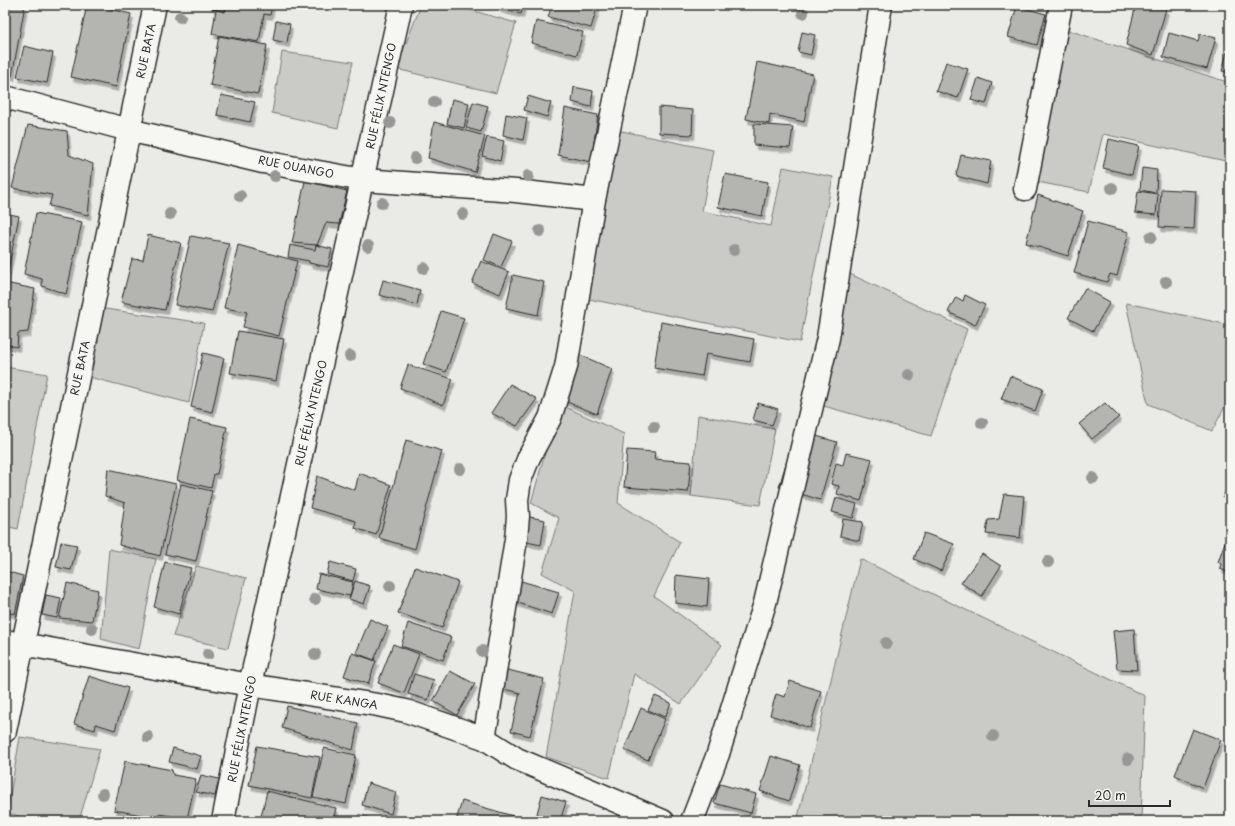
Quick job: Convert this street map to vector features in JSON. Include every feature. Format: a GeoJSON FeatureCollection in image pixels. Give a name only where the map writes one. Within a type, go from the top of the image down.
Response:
{"type":"FeatureCollection","features":[{"type":"Feature","properties":{"kind":"street","name":"RUE BATA"},"geometry":{"type":"LineString","coordinates":[[5,731],[14,642],[129,130],[155,5]]}},
{"type":"Feature","properties":{"kind":"street","name":"RUE FÉLIX NTENGO"},"geometry":{"type":"LineString","coordinates":[[223,821],[250,685],[401,5]]}},
{"type":"Feature","properties":{"kind":"street"},"geometry":{"type":"LineString","coordinates":[[484,738],[516,539],[518,516],[517,500],[520,480],[529,457],[550,418],[566,367],[594,200],[635,5]]}},
{"type":"Feature","properties":{"kind":"street"},"geometry":{"type":"LineString","coordinates":[[692,821],[718,754],[766,604],[826,346],[881,5]]}},
{"type":"Feature","properties":{"kind":"street"},"geometry":{"type":"LineString","coordinates":[[1025,189],[1061,5]]}},
{"type":"Feature","properties":{"kind":"street","name":"RUE OUANGO"},"geometry":{"type":"LineString","coordinates":[[5,97],[129,130],[263,162],[363,180],[509,191],[594,200]]}},
{"type":"Feature","properties":{"kind":"street","name":"RUE KANGA"},"geometry":{"type":"LineString","coordinates":[[14,642],[250,685],[399,709],[484,738],[517,759],[663,821]]}},
{"type":"Feature","properties":{"kind":"shaded area"},"geometry":{"type":"Polygon","coordinates":[[[421,5],[453,5],[516,23],[496,93],[396,69],[421,5]]]}},
{"type":"Feature","properties":{"kind":"shaded area"},"geometry":{"type":"Polygon","coordinates":[[[1053,25],[1230,83],[1230,162],[1103,134],[1089,192],[1027,180],[1053,25]]]}},
{"type":"Feature","properties":{"kind":"shaded area"},"geometry":{"type":"Polygon","coordinates":[[[282,52],[353,62],[338,128],[272,113],[282,52]]]}},
{"type":"Feature","properties":{"kind":"shaded area"},"geometry":{"type":"Polygon","coordinates":[[[617,130],[713,150],[702,211],[771,226],[783,167],[833,177],[800,342],[584,298],[617,130]]]}},
{"type":"Feature","properties":{"kind":"shaded area"},"geometry":{"type":"Polygon","coordinates":[[[850,274],[967,329],[931,436],[820,405],[850,274]]]}},
{"type":"Feature","properties":{"kind":"shaded area"},"geometry":{"type":"Polygon","coordinates":[[[1126,303],[1230,325],[1230,399],[1212,431],[1148,404],[1126,303]]]}},
{"type":"Feature","properties":{"kind":"shaded area"},"geometry":{"type":"Polygon","coordinates":[[[84,306],[204,323],[189,403],[70,372],[84,306]]]}},
{"type":"Feature","properties":{"kind":"shaded area"},"geometry":{"type":"Polygon","coordinates":[[[5,367],[47,374],[18,529],[5,526],[5,367]]]}},
{"type":"Feature","properties":{"kind":"shaded area"},"geometry":{"type":"Polygon","coordinates":[[[559,404],[624,434],[618,503],[680,542],[654,596],[722,645],[681,704],[634,674],[609,778],[546,757],[575,591],[542,573],[559,518],[531,503],[559,404]]]}},
{"type":"Feature","properties":{"kind":"shaded area"},"geometry":{"type":"Polygon","coordinates":[[[698,415],[775,429],[760,505],[691,496],[698,415]]]}},
{"type":"Feature","properties":{"kind":"shaded area"},"geometry":{"type":"Polygon","coordinates":[[[109,549],[156,559],[139,649],[101,639],[109,549]]]}},
{"type":"Feature","properties":{"kind":"shaded area"},"geometry":{"type":"Polygon","coordinates":[[[860,559],[1145,696],[1141,821],[797,821],[860,559]]]}},
{"type":"Feature","properties":{"kind":"shaded area"},"geometry":{"type":"Polygon","coordinates":[[[196,566],[246,578],[228,648],[173,636],[196,566]]]}},
{"type":"Feature","properties":{"kind":"shaded area"},"geometry":{"type":"Polygon","coordinates":[[[20,737],[100,749],[79,821],[38,821],[7,813],[20,737]]]}},
{"type":"Feature","properties":{"kind":"shaded area"},"geometry":{"type":"Polygon","coordinates":[[[359,814],[378,821],[358,821],[359,814]]]}},
{"type":"Feature","properties":{"kind":"building"},"geometry":{"type":"Polygon","coordinates":[[[5,5],[25,5],[12,76],[5,75],[5,5]]]}},
{"type":"Feature","properties":{"kind":"building"},"geometry":{"type":"Polygon","coordinates":[[[87,5],[93,5],[131,14],[116,87],[71,77],[87,5]]]}},
{"type":"Feature","properties":{"kind":"building"},"geometry":{"type":"Polygon","coordinates":[[[212,5],[226,5],[225,11],[212,9],[212,5]]]}},
{"type":"Feature","properties":{"kind":"building"},"geometry":{"type":"Polygon","coordinates":[[[227,5],[272,5],[270,15],[264,14],[259,42],[212,34],[216,10],[225,12],[227,5]]]}},
{"type":"Feature","properties":{"kind":"building"},"geometry":{"type":"Polygon","coordinates":[[[498,5],[523,5],[521,14],[498,8],[498,5]]]}},
{"type":"Feature","properties":{"kind":"building"},"geometry":{"type":"Polygon","coordinates":[[[552,5],[598,5],[591,28],[548,17],[552,5]]]}},
{"type":"Feature","properties":{"kind":"building"},"geometry":{"type":"Polygon","coordinates":[[[1136,5],[1155,5],[1166,9],[1153,55],[1126,45],[1136,5]]]}},
{"type":"Feature","properties":{"kind":"building"},"geometry":{"type":"Polygon","coordinates":[[[1017,6],[1046,14],[1037,45],[1008,37],[1017,6]]]}},
{"type":"Feature","properties":{"kind":"building"},"geometry":{"type":"Polygon","coordinates":[[[276,21],[290,24],[287,43],[273,40],[276,21]]]}},
{"type":"Feature","properties":{"kind":"building"},"geometry":{"type":"Polygon","coordinates":[[[536,21],[583,32],[577,55],[531,43],[536,21]]]}},
{"type":"Feature","properties":{"kind":"building"},"geometry":{"type":"Polygon","coordinates":[[[802,32],[815,35],[811,55],[798,52],[802,32]]]}},
{"type":"Feature","properties":{"kind":"building"},"geometry":{"type":"Polygon","coordinates":[[[1169,33],[1198,41],[1200,34],[1216,38],[1207,69],[1163,57],[1169,33]]]}},
{"type":"Feature","properties":{"kind":"building"},"geometry":{"type":"Polygon","coordinates":[[[219,36],[267,45],[258,94],[210,85],[219,36]]]}},
{"type":"Feature","properties":{"kind":"building"},"geometry":{"type":"Polygon","coordinates":[[[24,46],[53,53],[47,83],[17,77],[24,46]]]}},
{"type":"Feature","properties":{"kind":"building"},"geometry":{"type":"Polygon","coordinates":[[[1227,52],[1230,53],[1230,73],[1222,71],[1227,52]]]}},
{"type":"Feature","properties":{"kind":"building"},"geometry":{"type":"Polygon","coordinates":[[[757,62],[813,74],[804,122],[770,114],[769,124],[746,119],[757,62]]]}},
{"type":"Feature","properties":{"kind":"building"},"geometry":{"type":"Polygon","coordinates":[[[946,62],[968,69],[958,98],[936,91],[946,62]]]}},
{"type":"Feature","properties":{"kind":"building"},"geometry":{"type":"Polygon","coordinates":[[[978,78],[992,83],[986,104],[971,100],[978,78]]]}},
{"type":"Feature","properties":{"kind":"building"},"geometry":{"type":"Polygon","coordinates":[[[574,87],[593,91],[591,107],[572,102],[574,87]]]}},
{"type":"Feature","properties":{"kind":"building"},"geometry":{"type":"Polygon","coordinates":[[[221,95],[255,102],[250,122],[217,115],[221,95]]]}},
{"type":"Feature","properties":{"kind":"building"},"geometry":{"type":"Polygon","coordinates":[[[528,96],[551,103],[547,117],[524,110],[528,96]]]}},
{"type":"Feature","properties":{"kind":"building"},"geometry":{"type":"Polygon","coordinates":[[[452,99],[469,103],[464,128],[447,124],[452,99]]]}},
{"type":"Feature","properties":{"kind":"building"},"geometry":{"type":"Polygon","coordinates":[[[473,102],[488,106],[481,132],[466,128],[473,102]]]}},
{"type":"Feature","properties":{"kind":"building"},"geometry":{"type":"Polygon","coordinates":[[[659,107],[693,110],[692,135],[659,133],[659,107]]]}},
{"type":"Feature","properties":{"kind":"building"},"geometry":{"type":"Polygon","coordinates":[[[565,108],[598,115],[591,162],[558,155],[565,108]]]}},
{"type":"Feature","properties":{"kind":"building"},"geometry":{"type":"Polygon","coordinates":[[[506,114],[527,118],[523,140],[503,135],[506,114]]]}},
{"type":"Feature","properties":{"kind":"building"},"geometry":{"type":"Polygon","coordinates":[[[434,122],[485,136],[475,172],[428,158],[434,122]]]}},
{"type":"Feature","properties":{"kind":"building"},"geometry":{"type":"Polygon","coordinates":[[[754,124],[793,127],[790,148],[754,145],[754,124]]]}},
{"type":"Feature","properties":{"kind":"building"},"geometry":{"type":"Polygon","coordinates":[[[28,125],[67,131],[69,155],[93,164],[88,215],[49,206],[52,195],[12,188],[28,125]]]}},
{"type":"Feature","properties":{"kind":"building"},"geometry":{"type":"Polygon","coordinates":[[[487,137],[504,141],[500,161],[482,156],[487,137]]]}},
{"type":"Feature","properties":{"kind":"building"},"geometry":{"type":"Polygon","coordinates":[[[1109,139],[1139,146],[1132,175],[1103,168],[1109,139]]]}},
{"type":"Feature","properties":{"kind":"building"},"geometry":{"type":"Polygon","coordinates":[[[961,155],[991,161],[987,184],[956,176],[961,155]]]}},
{"type":"Feature","properties":{"kind":"building"},"geometry":{"type":"Polygon","coordinates":[[[1142,168],[1157,170],[1156,193],[1140,190],[1142,168]]]}},
{"type":"Feature","properties":{"kind":"building"},"geometry":{"type":"Polygon","coordinates":[[[725,174],[768,182],[762,216],[718,207],[725,174]]]}},
{"type":"Feature","properties":{"kind":"building"},"geometry":{"type":"Polygon","coordinates":[[[305,181],[347,191],[339,224],[326,223],[317,245],[292,243],[305,181]]]}},
{"type":"Feature","properties":{"kind":"building"},"geometry":{"type":"Polygon","coordinates":[[[1161,189],[1196,191],[1194,229],[1159,227],[1161,189]]]}},
{"type":"Feature","properties":{"kind":"building"},"geometry":{"type":"Polygon","coordinates":[[[1138,191],[1158,194],[1156,215],[1135,213],[1138,191]]]}},
{"type":"Feature","properties":{"kind":"building"},"geometry":{"type":"Polygon","coordinates":[[[1038,195],[1083,211],[1068,256],[1026,243],[1038,195]]]}},
{"type":"Feature","properties":{"kind":"building"},"geometry":{"type":"Polygon","coordinates":[[[5,213],[19,216],[6,281],[5,280],[5,213]]]}},
{"type":"Feature","properties":{"kind":"building"},"geometry":{"type":"Polygon","coordinates":[[[36,213],[82,222],[66,294],[42,286],[42,279],[24,274],[36,213]]]}},
{"type":"Feature","properties":{"kind":"building"},"geometry":{"type":"Polygon","coordinates":[[[1088,221],[1129,232],[1117,276],[1110,274],[1107,282],[1074,273],[1088,221]]]}},
{"type":"Feature","properties":{"kind":"building"},"geometry":{"type":"Polygon","coordinates":[[[494,234],[512,241],[501,267],[484,260],[494,234]]]}},
{"type":"Feature","properties":{"kind":"building"},"geometry":{"type":"Polygon","coordinates":[[[148,235],[181,243],[165,310],[121,302],[132,259],[143,260],[148,235]]]}},
{"type":"Feature","properties":{"kind":"building"},"geometry":{"type":"Polygon","coordinates":[[[191,236],[229,243],[212,312],[175,305],[191,236]]]}},
{"type":"Feature","properties":{"kind":"building"},"geometry":{"type":"Polygon","coordinates":[[[238,245],[297,261],[279,336],[243,327],[247,312],[224,308],[238,245]]]}},
{"type":"Feature","properties":{"kind":"building"},"geometry":{"type":"Polygon","coordinates":[[[290,245],[315,250],[316,245],[332,249],[328,267],[309,263],[309,261],[288,257],[290,245]]]}},
{"type":"Feature","properties":{"kind":"building"},"geometry":{"type":"Polygon","coordinates":[[[481,261],[509,272],[500,294],[472,283],[481,261]]]}},
{"type":"Feature","properties":{"kind":"building"},"geometry":{"type":"Polygon","coordinates":[[[513,275],[544,282],[538,315],[506,308],[513,275]]]}},
{"type":"Feature","properties":{"kind":"building"},"geometry":{"type":"Polygon","coordinates":[[[383,280],[420,290],[417,305],[379,295],[383,280]]]}},
{"type":"Feature","properties":{"kind":"building"},"geometry":{"type":"Polygon","coordinates":[[[5,283],[35,289],[28,332],[18,333],[17,347],[5,344],[5,283]]]}},
{"type":"Feature","properties":{"kind":"building"},"geometry":{"type":"Polygon","coordinates":[[[1085,288],[1110,302],[1093,331],[1068,318],[1085,288]]]}},
{"type":"Feature","properties":{"kind":"building"},"geometry":{"type":"Polygon","coordinates":[[[965,295],[985,305],[975,325],[948,312],[956,297],[963,301],[965,295]]]}},
{"type":"Feature","properties":{"kind":"building"},"geometry":{"type":"Polygon","coordinates":[[[441,311],[464,318],[446,372],[423,364],[441,311]]]}},
{"type":"Feature","properties":{"kind":"building"},"geometry":{"type":"Polygon","coordinates":[[[661,322],[754,339],[750,362],[706,354],[702,376],[654,368],[661,322]]]}},
{"type":"Feature","properties":{"kind":"building"},"geometry":{"type":"Polygon","coordinates":[[[238,331],[284,339],[276,381],[230,373],[238,331]]]}},
{"type":"Feature","properties":{"kind":"building"},"geometry":{"type":"Polygon","coordinates":[[[203,353],[224,358],[212,412],[191,407],[203,353]]]}},
{"type":"Feature","properties":{"kind":"building"},"geometry":{"type":"Polygon","coordinates":[[[578,354],[612,369],[597,414],[562,400],[578,354]]]}},
{"type":"Feature","properties":{"kind":"building"},"geometry":{"type":"Polygon","coordinates":[[[408,365],[453,379],[443,405],[400,388],[408,365]]]}},
{"type":"Feature","properties":{"kind":"building"},"geometry":{"type":"Polygon","coordinates":[[[1010,376],[1043,389],[1035,411],[1001,399],[1010,376]]]}},
{"type":"Feature","properties":{"kind":"building"},"geometry":{"type":"Polygon","coordinates":[[[510,384],[537,399],[517,426],[491,413],[510,384]]]}},
{"type":"Feature","properties":{"kind":"building"},"geometry":{"type":"Polygon","coordinates":[[[758,403],[778,409],[772,425],[753,420],[758,403]]]}},
{"type":"Feature","properties":{"kind":"building"},"geometry":{"type":"Polygon","coordinates":[[[1105,403],[1119,417],[1092,439],[1079,424],[1105,403]]]}},
{"type":"Feature","properties":{"kind":"building"},"geometry":{"type":"Polygon","coordinates":[[[190,419],[227,427],[217,474],[214,474],[211,488],[177,480],[190,419]]]}},
{"type":"Feature","properties":{"kind":"building"},"geometry":{"type":"Polygon","coordinates":[[[1230,427],[1230,437],[1227,436],[1230,427]]]}},
{"type":"Feature","properties":{"kind":"building"},"geometry":{"type":"Polygon","coordinates":[[[796,430],[837,442],[820,500],[779,487],[796,430]]]}},
{"type":"Feature","properties":{"kind":"building"},"geometry":{"type":"Polygon","coordinates":[[[406,440],[442,451],[415,549],[379,538],[406,440]]]}},
{"type":"Feature","properties":{"kind":"building"},"geometry":{"type":"Polygon","coordinates":[[[627,450],[655,452],[654,459],[691,462],[688,492],[624,487],[627,450]]]}},
{"type":"Feature","properties":{"kind":"building"},"geometry":{"type":"Polygon","coordinates":[[[846,453],[872,459],[861,501],[837,494],[839,486],[831,484],[836,463],[843,465],[846,453]]]}},
{"type":"Feature","properties":{"kind":"building"},"geometry":{"type":"Polygon","coordinates":[[[108,469],[176,484],[160,556],[119,545],[125,503],[105,496],[108,469]]]}},
{"type":"Feature","properties":{"kind":"building"},"geometry":{"type":"Polygon","coordinates":[[[359,473],[391,485],[376,535],[355,528],[356,521],[310,508],[317,476],[355,490],[359,473]]]}},
{"type":"Feature","properties":{"kind":"building"},"geometry":{"type":"Polygon","coordinates":[[[1230,478],[1230,501],[1223,498],[1230,478]]]}},
{"type":"Feature","properties":{"kind":"building"},"geometry":{"type":"Polygon","coordinates":[[[181,484],[212,491],[196,561],[165,554],[181,484]]]}},
{"type":"Feature","properties":{"kind":"building"},"geometry":{"type":"Polygon","coordinates":[[[1004,494],[1024,496],[1020,538],[986,534],[988,520],[999,519],[1004,494]]]}},
{"type":"Feature","properties":{"kind":"building"},"geometry":{"type":"Polygon","coordinates":[[[836,498],[857,504],[853,518],[832,512],[836,498]]]}},
{"type":"Feature","properties":{"kind":"building"},"geometry":{"type":"Polygon","coordinates":[[[520,515],[545,520],[541,545],[517,540],[520,515]]]}},
{"type":"Feature","properties":{"kind":"building"},"geometry":{"type":"Polygon","coordinates":[[[843,519],[863,522],[859,541],[840,536],[843,519]]]}},
{"type":"Feature","properties":{"kind":"building"},"geometry":{"type":"Polygon","coordinates":[[[924,533],[954,544],[941,571],[914,559],[924,533]]]}},
{"type":"Feature","properties":{"kind":"building"},"geometry":{"type":"Polygon","coordinates":[[[61,542],[77,545],[71,570],[56,567],[61,542]]]}},
{"type":"Feature","properties":{"kind":"building"},"geometry":{"type":"Polygon","coordinates":[[[1225,542],[1229,544],[1230,542],[1230,573],[1220,569],[1221,564],[1218,562],[1225,542]]]}},
{"type":"Feature","properties":{"kind":"building"},"geometry":{"type":"Polygon","coordinates":[[[982,554],[1001,566],[982,596],[961,583],[982,554]]]}},
{"type":"Feature","properties":{"kind":"building"},"geometry":{"type":"Polygon","coordinates":[[[165,562],[191,568],[179,614],[154,607],[165,562]]]}},
{"type":"Feature","properties":{"kind":"building"},"geometry":{"type":"Polygon","coordinates":[[[330,562],[356,569],[353,581],[327,574],[330,562]]]}},
{"type":"Feature","properties":{"kind":"building"},"geometry":{"type":"Polygon","coordinates":[[[415,567],[458,582],[442,628],[398,613],[415,567]]]}},
{"type":"Feature","properties":{"kind":"building"},"geometry":{"type":"Polygon","coordinates":[[[5,571],[23,576],[15,614],[5,612],[5,571]]]}},
{"type":"Feature","properties":{"kind":"building"},"geometry":{"type":"Polygon","coordinates":[[[319,574],[353,582],[350,596],[316,589],[319,574]]]}},
{"type":"Feature","properties":{"kind":"building"},"geometry":{"type":"Polygon","coordinates":[[[676,575],[709,579],[707,607],[675,603],[676,575]]]}},
{"type":"Feature","properties":{"kind":"building"},"geometry":{"type":"Polygon","coordinates":[[[514,579],[559,592],[552,614],[509,600],[514,579]]]}},
{"type":"Feature","properties":{"kind":"building"},"geometry":{"type":"Polygon","coordinates":[[[355,581],[370,586],[364,604],[349,599],[355,581]]]}},
{"type":"Feature","properties":{"kind":"building"},"geometry":{"type":"Polygon","coordinates":[[[67,583],[98,590],[92,621],[59,618],[67,583]]]}},
{"type":"Feature","properties":{"kind":"building"},"geometry":{"type":"Polygon","coordinates":[[[46,595],[61,598],[57,618],[42,615],[46,595]]]}},
{"type":"Feature","properties":{"kind":"building"},"geometry":{"type":"Polygon","coordinates":[[[370,619],[388,627],[374,660],[356,653],[370,619]]]}},
{"type":"Feature","properties":{"kind":"building"},"geometry":{"type":"Polygon","coordinates":[[[408,623],[451,637],[443,660],[401,646],[408,623]]]}},
{"type":"Feature","properties":{"kind":"building"},"geometry":{"type":"Polygon","coordinates":[[[1134,629],[1137,670],[1117,669],[1113,631],[1134,629]]]}},
{"type":"Feature","properties":{"kind":"building"},"geometry":{"type":"Polygon","coordinates":[[[393,644],[419,654],[404,693],[378,683],[393,644]]]}},
{"type":"Feature","properties":{"kind":"building"},"geometry":{"type":"Polygon","coordinates":[[[352,653],[376,661],[368,684],[344,676],[352,653]]]}},
{"type":"Feature","properties":{"kind":"building"},"geometry":{"type":"Polygon","coordinates":[[[500,668],[544,679],[530,736],[511,731],[520,693],[496,687],[500,668]]]}},
{"type":"Feature","properties":{"kind":"building"},"geometry":{"type":"Polygon","coordinates":[[[450,671],[475,684],[457,715],[433,701],[450,671]]]}},
{"type":"Feature","properties":{"kind":"building"},"geometry":{"type":"Polygon","coordinates":[[[414,674],[434,680],[428,700],[408,694],[414,674]]]}},
{"type":"Feature","properties":{"kind":"building"},"geometry":{"type":"Polygon","coordinates":[[[89,676],[128,688],[115,730],[96,724],[95,730],[74,724],[89,676]]]}},
{"type":"Feature","properties":{"kind":"building"},"geometry":{"type":"Polygon","coordinates":[[[790,681],[821,691],[810,728],[770,715],[776,694],[785,697],[790,681]]]}},
{"type":"Feature","properties":{"kind":"building"},"geometry":{"type":"Polygon","coordinates":[[[655,696],[671,703],[665,717],[648,710],[655,696]]]}},
{"type":"Feature","properties":{"kind":"building"},"geometry":{"type":"Polygon","coordinates":[[[287,706],[358,723],[353,750],[282,728],[287,706]]]}},
{"type":"Feature","properties":{"kind":"building"},"geometry":{"type":"Polygon","coordinates":[[[641,708],[665,719],[648,760],[624,750],[641,708]]]}},
{"type":"Feature","properties":{"kind":"building"},"geometry":{"type":"Polygon","coordinates":[[[1193,729],[1221,740],[1203,788],[1175,775],[1193,729]]]}},
{"type":"Feature","properties":{"kind":"building"},"geometry":{"type":"Polygon","coordinates":[[[257,746],[320,757],[312,798],[249,785],[257,746]]]}},
{"type":"Feature","properties":{"kind":"building"},"geometry":{"type":"Polygon","coordinates":[[[173,748],[201,756],[197,769],[169,762],[173,748]]]}},
{"type":"Feature","properties":{"kind":"building"},"geometry":{"type":"Polygon","coordinates":[[[324,748],[356,755],[346,804],[313,797],[324,748]]]}},
{"type":"Feature","properties":{"kind":"building"},"geometry":{"type":"Polygon","coordinates":[[[771,756],[800,765],[789,801],[760,791],[771,756]]]}},
{"type":"Feature","properties":{"kind":"building"},"geometry":{"type":"Polygon","coordinates":[[[125,761],[172,770],[173,775],[196,779],[187,819],[159,814],[158,818],[114,810],[125,761]]]}},
{"type":"Feature","properties":{"kind":"building"},"geometry":{"type":"Polygon","coordinates":[[[201,775],[219,779],[215,796],[196,792],[201,775]]]}},
{"type":"Feature","properties":{"kind":"building"},"geometry":{"type":"Polygon","coordinates":[[[368,783],[396,792],[391,814],[362,805],[368,783]]]}},
{"type":"Feature","properties":{"kind":"building"},"geometry":{"type":"Polygon","coordinates":[[[720,784],[756,794],[751,813],[714,803],[720,784]]]}},
{"type":"Feature","properties":{"kind":"building"},"geometry":{"type":"Polygon","coordinates":[[[267,791],[336,808],[333,821],[260,821],[267,791]]]}},
{"type":"Feature","properties":{"kind":"building"},"geometry":{"type":"Polygon","coordinates":[[[542,795],[566,802],[560,821],[535,821],[542,795]]]}},
{"type":"Feature","properties":{"kind":"building"},"geometry":{"type":"Polygon","coordinates":[[[462,801],[513,816],[511,821],[456,821],[462,801]]]}}]}
